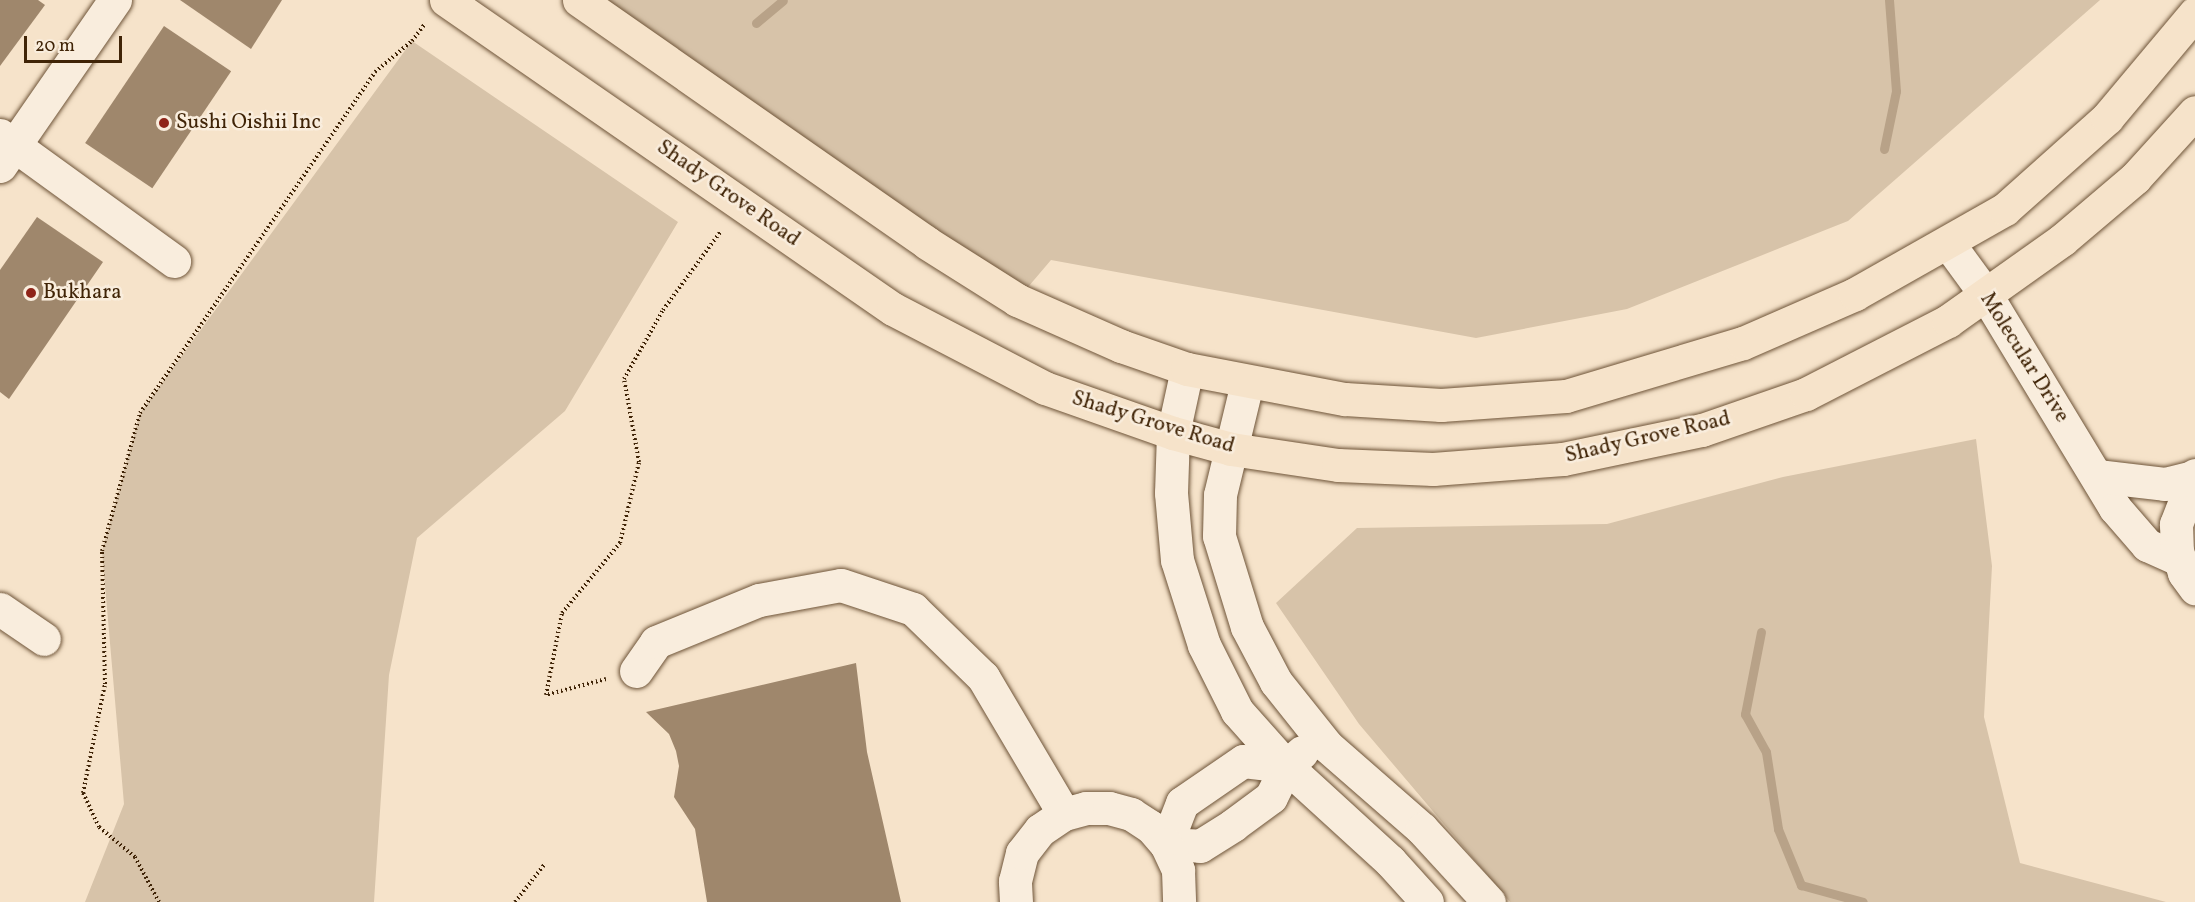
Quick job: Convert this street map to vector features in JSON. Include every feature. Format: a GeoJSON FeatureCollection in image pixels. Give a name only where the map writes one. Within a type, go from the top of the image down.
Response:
{"type":"FeatureCollection","features":[{"type":"Feature","properties":{"kind":"main road","name":"Shady Grove Road"},"geometry":{"type":"LineString","coordinates":[[446,0],[893,309],[1045,388],[1173,434],[1231,449],[1338,465],[1433,469],[1563,459],[1702,430],[1806,394],[1948,321],[2062,240],[2135,178],[2195,112]]}},
{"type":"Feature","properties":{"kind":"main road"},"geometry":{"type":"LineString","coordinates":[[579,0],[927,243],[1017,300],[1121,346],[1187,369],[1247,383],[1345,399],[1442,405],[1566,396],[1743,343],[1855,294],[2006,209],[2107,118],[2195,13]]}},
{"type":"Feature","properties":{"kind":"street"},"geometry":{"type":"LineString","coordinates":[[115,0],[5,149],[174,261]]}},
{"type":"Feature","properties":{"kind":"street","name":"Molecular Drive"},"geometry":{"type":"LineString","coordinates":[[1948,243],[1986,295],[2115,508],[2147,545],[2188,574]]}},
{"type":"Feature","properties":{"kind":"street"},"geometry":{"type":"LineString","coordinates":[[1187,369],[1173,434],[1171,493],[1177,560],[1204,645],[1237,711],[1286,766],[1390,861],[1427,902]]}},
{"type":"Feature","properties":{"kind":"street"},"geometry":{"type":"LineString","coordinates":[[1247,383],[1220,495],[1219,536],[1243,616],[1276,682],[1319,736],[1422,829],[1489,902]]}},
{"type":"Feature","properties":{"kind":"street","name":"Molecular Drive"},"geometry":{"type":"LineString","coordinates":[[2097,476],[2165,484],[2194,476]]}},
{"type":"Feature","properties":{"kind":"street","name":"Molecular Drive"},"geometry":{"type":"LineString","coordinates":[[2188,574],[2176,524],[2194,476]]}},
{"type":"Feature","properties":{"kind":"street"},"geometry":{"type":"LineString","coordinates":[[636,671],[656,642],[759,600],[842,585],[913,609],[983,676],[1064,814]]}},
{"type":"Feature","properties":{"kind":"street"},"geometry":{"type":"LineString","coordinates":[[0,609],[44,639]]}},
{"type":"Feature","properties":{"kind":"street"},"geometry":{"type":"LineString","coordinates":[[1166,844],[1200,846],[1233,825],[1271,798],[1286,766],[1319,736]]}},
{"type":"Feature","properties":{"kind":"street"},"geometry":{"type":"LineString","coordinates":[[1166,844],[1182,803],[1243,761],[1286,766]]}},
{"type":"Feature","properties":{"kind":"street"},"geometry":{"type":"LineString","coordinates":[[1016,902],[1014,881],[1022,853],[1040,830],[1064,814],[1086,808],[1120,811],[1151,826],[1166,844],[1178,870],[1179,902]]}},
{"type":"Feature","properties":{"kind":"path"},"geometry":{"type":"LineString","coordinates":[[159,902],[135,857],[99,827],[83,793],[105,684],[102,551],[141,413],[375,72],[412,41],[424,25]]}},
{"type":"Feature","properties":{"kind":"path"},"geometry":{"type":"LineString","coordinates":[[636,671],[546,695],[562,613],[620,543],[639,462],[624,379],[663,310],[721,231]]}},
{"type":"Feature","properties":{"kind":"path"},"geometry":{"type":"LineString","coordinates":[[515,902],[544,865]]}},
{"type":"Feature","properties":{"kind":"shaded area"},"geometry":{"type":"Polygon","coordinates":[[[586,0],[2100,0],[1848,221],[1627,309],[1476,338],[1051,260],[1017,300],[586,0]]]}},
{"type":"Feature","properties":{"kind":"shaded area"},"geometry":{"type":"Polygon","coordinates":[[[412,41],[678,222],[565,411],[417,538],[389,675],[374,902],[85,902],[124,804],[102,551],[140,413],[412,41]]]}},
{"type":"Feature","properties":{"kind":"shaded area"},"geometry":{"type":"Polygon","coordinates":[[[1976,439],[1992,566],[1984,717],[2020,863],[2166,902],[1510,902],[1359,724],[1276,603],[1357,528],[1607,524],[1783,477],[1976,439]]]}},
{"type":"Feature","properties":{"kind":"building"},"geometry":{"type":"Polygon","coordinates":[[[0,0],[38,0],[45,5],[0,66],[0,0]]]}},
{"type":"Feature","properties":{"kind":"building"},"geometry":{"type":"Polygon","coordinates":[[[180,0],[282,0],[251,49],[180,0]]]}},
{"type":"Feature","properties":{"kind":"building"},"geometry":{"type":"Polygon","coordinates":[[[164,26],[231,71],[152,188],[85,143],[164,26]]]}},
{"type":"Feature","properties":{"kind":"building"},"geometry":{"type":"Polygon","coordinates":[[[37,217],[103,262],[9,399],[0,392],[0,270],[37,217]]]}},
{"type":"Feature","properties":{"kind":"building"},"geometry":{"type":"Polygon","coordinates":[[[856,663],[867,752],[901,902],[707,902],[695,829],[674,797],[679,766],[676,751],[669,734],[646,712],[856,663]]]}},
{"type":"Feature","properties":{"kind":"waterway"},"geometry":{"type":"LineString","coordinates":[[756,23],[783,0]]}},
{"type":"Feature","properties":{"kind":"waterway"},"geometry":{"type":"LineString","coordinates":[[1884,149],[1896,91],[1889,0]]}},
{"type":"Feature","properties":{"kind":"waterway"},"geometry":{"type":"LineString","coordinates":[[1761,632],[1745,714],[1766,752],[1778,829],[1801,885],[1863,902]]}},
{"type":"Feature","properties":{"kind":"place","name":"Sushi Oishii Inc"},"geometry":{"type":"Point","coordinates":[164,123]}},
{"type":"Feature","properties":{"kind":"place","name":"Bukhara"},"geometry":{"type":"Point","coordinates":[31,293]}}]}
